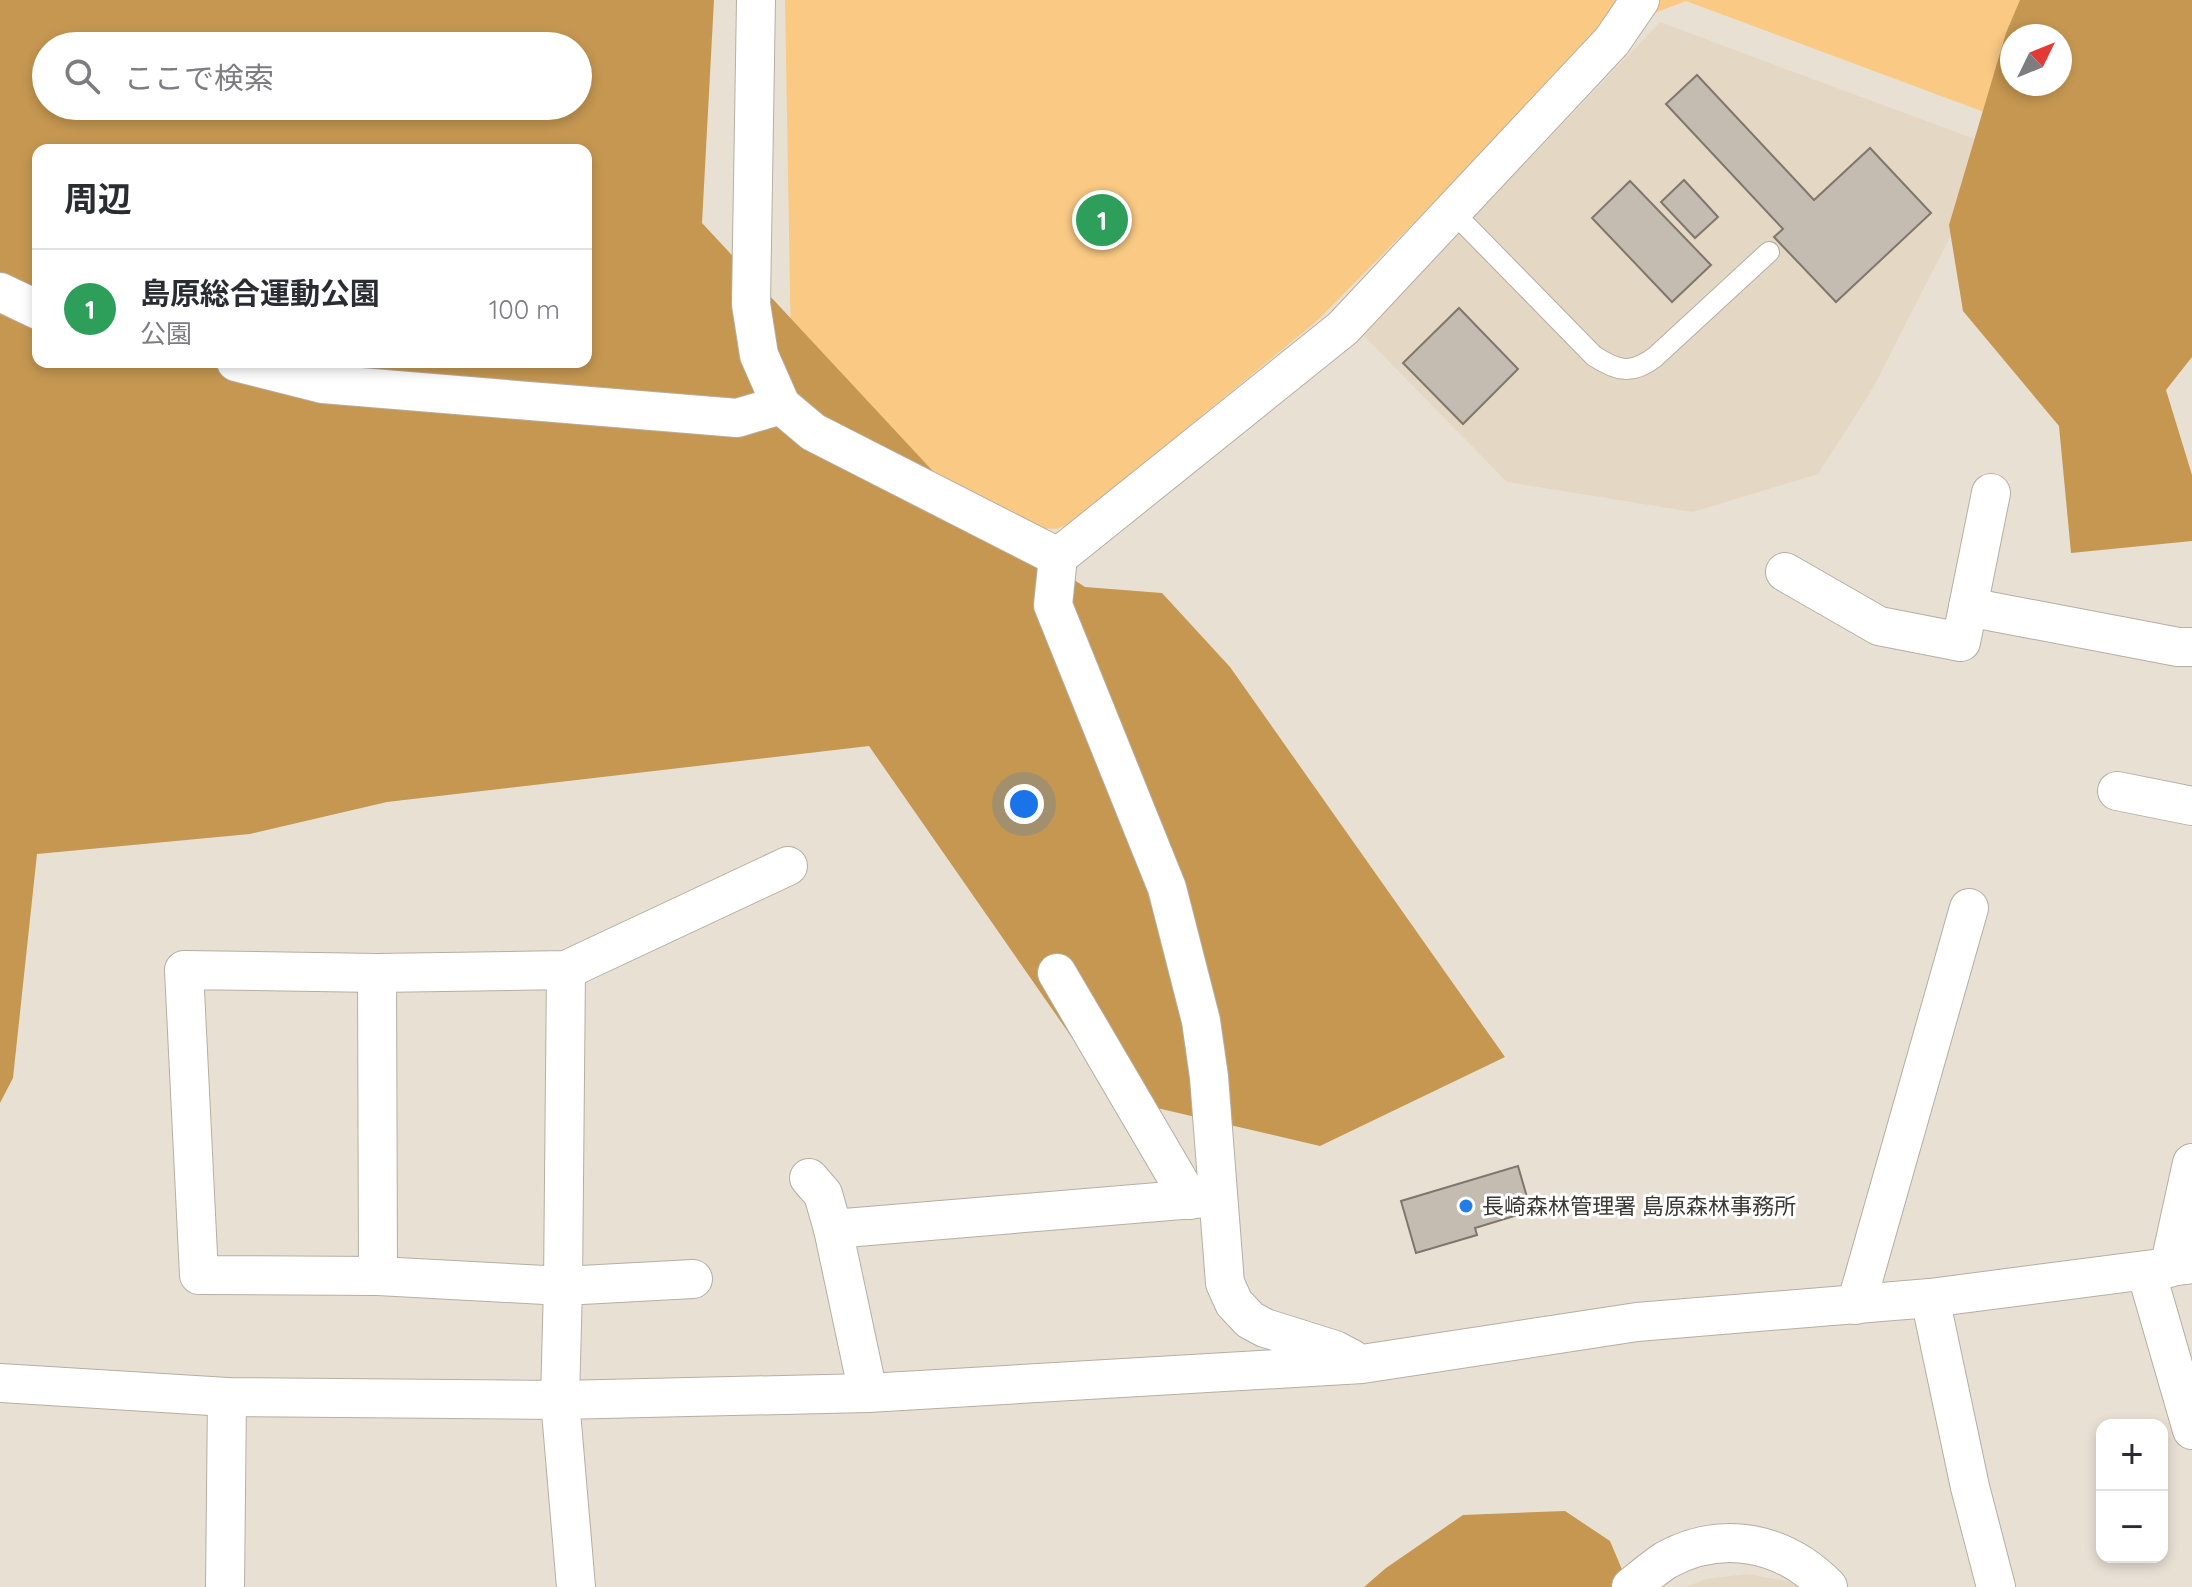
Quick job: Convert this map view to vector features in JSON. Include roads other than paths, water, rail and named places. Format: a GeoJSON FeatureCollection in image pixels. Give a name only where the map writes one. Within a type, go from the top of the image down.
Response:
{"type":"FeatureCollection","features":[{"type":"Feature","properties":{"kind":"street"},"geometry":{"type":"LineString","coordinates":[[756,0],[751,304],[759,355],[781,405],[813,432],[1058,557]]}},
{"type":"Feature","properties":{"kind":"street"},"geometry":{"type":"LineString","coordinates":[[1362,1364],[1335,1350],[1265,1328],[1250,1320],[1234,1303],[1225,1283],[1204,1198],[1209,1077],[1197,1006],[1167,888],[1053,605],[1058,557],[1343,328],[1612,41],[1640,0]]}},
{"type":"Feature","properties":{"kind":"street"},"geometry":{"type":"LineString","coordinates":[[0,292],[32,307]]}},
{"type":"Feature","properties":{"kind":"street"},"geometry":{"type":"LineString","coordinates":[[260,368],[323,384],[721,417],[737,418],[781,405]]}},
{"type":"Feature","properties":{"kind":"street"},"geometry":{"type":"LineString","coordinates":[[1785,572],[1879,626],[1961,642],[1991,493]]}},
{"type":"Feature","properties":{"kind":"street"},"geometry":{"type":"LineString","coordinates":[[1968,607],[2178,647],[2192,647]]}},
{"type":"Feature","properties":{"kind":"street"},"geometry":{"type":"LineString","coordinates":[[2117,791],[2192,806]]}},
{"type":"Feature","properties":{"kind":"street"},"geometry":{"type":"LineString","coordinates":[[693,1279],[563,1286],[378,1276],[199,1275],[184,970],[377,973],[566,970],[788,866]]}},
{"type":"Feature","properties":{"kind":"street"},"geometry":{"type":"LineString","coordinates":[[1856,1305],[1969,908]]}},
{"type":"Feature","properties":{"kind":"street"},"geometry":{"type":"LineString","coordinates":[[566,970],[560,1400],[576,1587]]}},
{"type":"Feature","properties":{"kind":"street"},"geometry":{"type":"LineString","coordinates":[[377,973],[378,1276]]}},
{"type":"Feature","properties":{"kind":"street"},"geometry":{"type":"LineString","coordinates":[[1057,973],[1204,1198]]}},
{"type":"Feature","properties":{"kind":"street"},"geometry":{"type":"LineString","coordinates":[[2192,1163],[2169,1268],[2192,1430]]}},
{"type":"Feature","properties":{"kind":"street"},"geometry":{"type":"LineString","coordinates":[[809,1178],[823,1194],[833,1229],[868,1393]]}},
{"type":"Feature","properties":{"kind":"street"},"geometry":{"type":"LineString","coordinates":[[833,1229],[1204,1198]]}},
{"type":"Feature","properties":{"kind":"street"},"geometry":{"type":"LineString","coordinates":[[0,1383],[227,1397],[560,1400],[868,1393],[1362,1364],[1637,1322],[1930,1298],[2169,1268]]}},
{"type":"Feature","properties":{"kind":"street"},"geometry":{"type":"LineString","coordinates":[[1930,1298],[1970,1487],[1996,1587]]}},
{"type":"Feature","properties":{"kind":"street"},"geometry":{"type":"LineString","coordinates":[[225,1587],[227,1397]]}},
{"type":"Feature","properties":{"kind":"street"},"geometry":{"type":"LineString","coordinates":[[1631,1587],[1666,1560],[1698,1548],[1728,1543],[1762,1545],[1795,1560],[1828,1587]]}},
{"type":"Feature","properties":{"kind":"lane"},"geometry":{"type":"LineString","coordinates":[[1452,211],[1594,356],[1620,369],[1634,370],[1646,365],[1769,252]]}},
{"type":"Feature","properties":{"kind":"place","name":"島原総合運動公園"},"geometry":{"type":"Point","coordinates":[1102,220]}},
{"type":"Feature","properties":{"kind":"place","name":"長崎森林管理署 島原森林事務所"},"geometry":{"type":"Point","coordinates":[1466,1206]}}]}
